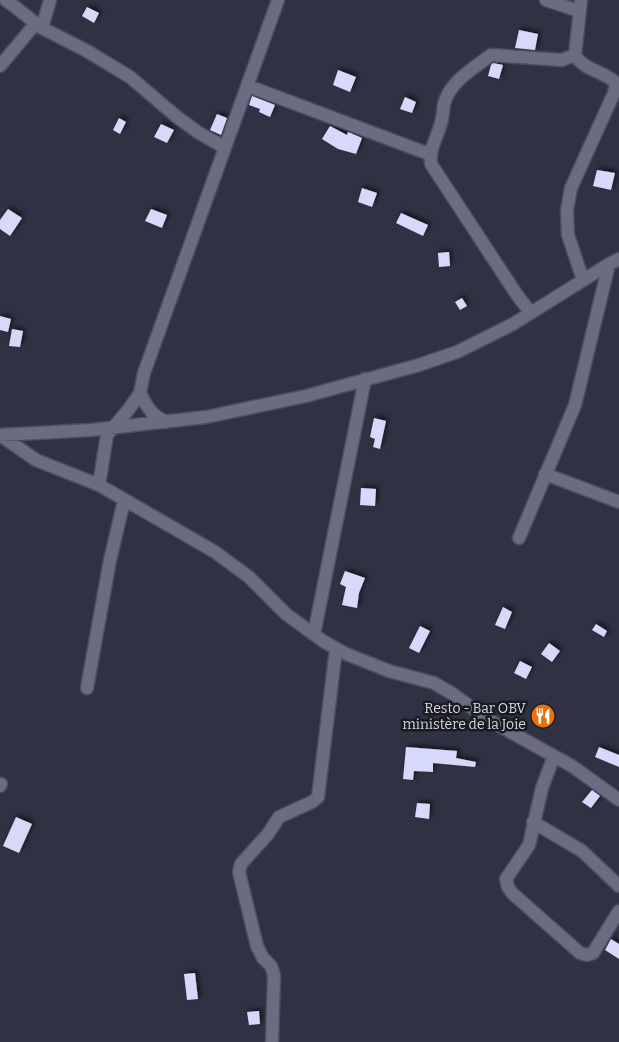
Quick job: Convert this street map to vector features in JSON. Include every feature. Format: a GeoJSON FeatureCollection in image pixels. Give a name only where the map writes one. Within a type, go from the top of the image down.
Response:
{"type":"FeatureCollection","features":[{"type":"Feature","properties":{"kind":"street"},"geometry":{"type":"LineString","coordinates":[[6,0],[39,26],[87,51],[130,77],[177,117],[199,133],[224,147]]}},
{"type":"Feature","properties":{"kind":"street"},"geometry":{"type":"LineString","coordinates":[[0,66],[39,26],[50,0]]}},
{"type":"Feature","properties":{"kind":"street"},"geometry":{"type":"LineString","coordinates":[[99,485],[107,435],[129,410],[140,393],[144,373],[278,0]]}},
{"type":"Feature","properties":{"kind":"street"},"geometry":{"type":"LineString","coordinates":[[546,0],[580,5],[575,55],[579,62],[610,77],[616,83],[614,93],[570,188],[567,210],[568,235],[583,280]]}},
{"type":"Feature","properties":{"kind":"street"},"geometry":{"type":"LineString","coordinates":[[531,313],[517,295],[431,164],[429,154],[442,123],[444,103],[450,89],[491,55],[562,60],[575,55]]}},
{"type":"Feature","properties":{"kind":"street"},"geometry":{"type":"LineString","coordinates":[[248,86],[429,154]]}},
{"type":"Feature","properties":{"kind":"street"},"geometry":{"type":"LineString","coordinates":[[0,435],[112,428],[206,417],[297,398],[419,365],[457,352],[513,324],[614,262]]}},
{"type":"Feature","properties":{"kind":"street"},"geometry":{"type":"LineString","coordinates":[[519,538],[544,474],[575,405],[614,262]]}},
{"type":"Feature","properties":{"kind":"street"},"geometry":{"type":"LineString","coordinates":[[314,634],[365,379]]}},
{"type":"Feature","properties":{"kind":"street"},"geometry":{"type":"LineString","coordinates":[[140,393],[155,417],[166,422]]}},
{"type":"Feature","properties":{"kind":"street"},"geometry":{"type":"LineString","coordinates":[[0,435],[36,460],[99,485],[216,552],[248,577],[286,614],[336,649],[389,671],[434,683],[454,694],[487,719],[572,766],[619,800]]}},
{"type":"Feature","properties":{"kind":"street"},"geometry":{"type":"LineString","coordinates":[[544,474],[619,502]]}},
{"type":"Feature","properties":{"kind":"street"},"geometry":{"type":"LineString","coordinates":[[87,688],[110,560],[124,501]]}},
{"type":"Feature","properties":{"kind":"street"},"geometry":{"type":"LineString","coordinates":[[272,1042],[274,975],[271,966],[263,958],[258,946],[239,872],[240,864],[268,834],[279,817],[312,802],[318,797],[336,649]]}},
{"type":"Feature","properties":{"kind":"street"},"geometry":{"type":"LineString","coordinates":[[554,756],[542,788],[529,845],[506,879],[508,887],[512,893],[580,953],[587,955],[593,953],[619,910]]}},
{"type":"Feature","properties":{"kind":"street"},"geometry":{"type":"LineString","coordinates":[[533,822],[582,851],[619,886]]}},
{"type":"Feature","properties":{"kind":"building"},"geometry":{"type":"Polygon","coordinates":[[[87,7],[99,13],[94,23],[82,16],[87,7]]]}},
{"type":"Feature","properties":{"kind":"building"},"geometry":{"type":"Polygon","coordinates":[[[519,30],[538,34],[535,50],[515,48],[519,30]]]}},
{"type":"Feature","properties":{"kind":"building"},"geometry":{"type":"Polygon","coordinates":[[[493,63],[503,65],[499,79],[488,76],[493,63]]]}},
{"type":"Feature","properties":{"kind":"building"},"geometry":{"type":"Polygon","coordinates":[[[338,70],[356,77],[350,92],[333,85],[338,70]]]}},
{"type":"Feature","properties":{"kind":"building"},"geometry":{"type":"Polygon","coordinates":[[[252,96],[275,105],[270,117],[259,112],[260,109],[249,105],[252,96]]]}},
{"type":"Feature","properties":{"kind":"building"},"geometry":{"type":"Polygon","coordinates":[[[405,97],[416,102],[412,113],[400,109],[405,97]]]}},
{"type":"Feature","properties":{"kind":"building"},"geometry":{"type":"Polygon","coordinates":[[[217,114],[227,118],[221,135],[210,130],[217,114]]]}},
{"type":"Feature","properties":{"kind":"building"},"geometry":{"type":"Polygon","coordinates":[[[119,118],[126,122],[120,134],[113,130],[119,118]]]}},
{"type":"Feature","properties":{"kind":"building"},"geometry":{"type":"Polygon","coordinates":[[[161,124],[174,130],[167,143],[154,137],[161,124]]]}},
{"type":"Feature","properties":{"kind":"building"},"geometry":{"type":"Polygon","coordinates":[[[330,126],[347,135],[348,132],[362,138],[356,154],[338,149],[322,139],[330,126]]]}},
{"type":"Feature","properties":{"kind":"building"},"geometry":{"type":"Polygon","coordinates":[[[597,170],[615,173],[611,190],[593,186],[597,170]]]}},
{"type":"Feature","properties":{"kind":"building"},"geometry":{"type":"Polygon","coordinates":[[[362,188],[377,193],[372,207],[358,202],[362,188]]]}},
{"type":"Feature","properties":{"kind":"building"},"geometry":{"type":"Polygon","coordinates":[[[8,209],[22,218],[10,236],[0,229],[0,220],[8,209]]]}},
{"type":"Feature","properties":{"kind":"building"},"geometry":{"type":"Polygon","coordinates":[[[151,209],[167,215],[162,228],[145,221],[151,209]]]}},
{"type":"Feature","properties":{"kind":"building"},"geometry":{"type":"Polygon","coordinates":[[[401,213],[428,225],[423,236],[396,223],[401,213]]]}},
{"type":"Feature","properties":{"kind":"building"},"geometry":{"type":"Polygon","coordinates":[[[449,252],[450,266],[439,267],[438,253],[449,252]]]}},
{"type":"Feature","properties":{"kind":"building"},"geometry":{"type":"Polygon","coordinates":[[[462,298],[467,306],[460,310],[455,302],[462,298]]]}},
{"type":"Feature","properties":{"kind":"building"},"geometry":{"type":"Polygon","coordinates":[[[0,316],[11,319],[8,332],[0,330],[0,316]]]}},
{"type":"Feature","properties":{"kind":"building"},"geometry":{"type":"Polygon","coordinates":[[[12,329],[23,331],[20,347],[9,346],[12,329]]]}},
{"type":"Feature","properties":{"kind":"building"},"geometry":{"type":"Polygon","coordinates":[[[374,418],[386,421],[380,449],[373,447],[375,439],[370,437],[374,418]]]}},
{"type":"Feature","properties":{"kind":"building"},"geometry":{"type":"Polygon","coordinates":[[[361,488],[376,489],[375,506],[360,505],[361,488]]]}},
{"type":"Feature","properties":{"kind":"building"},"geometry":{"type":"Polygon","coordinates":[[[345,571],[365,578],[359,593],[357,608],[342,605],[346,587],[340,584],[345,571]]]}},
{"type":"Feature","properties":{"kind":"building"},"geometry":{"type":"Polygon","coordinates":[[[503,607],[512,612],[505,629],[495,625],[503,607]]]}},
{"type":"Feature","properties":{"kind":"building"},"geometry":{"type":"Polygon","coordinates":[[[596,624],[607,631],[604,637],[592,630],[596,624]]]}},
{"type":"Feature","properties":{"kind":"building"},"geometry":{"type":"Polygon","coordinates":[[[420,626],[430,631],[419,653],[409,648],[420,626]]]}},
{"type":"Feature","properties":{"kind":"building"},"geometry":{"type":"Polygon","coordinates":[[[549,643],[560,651],[552,662],[541,654],[549,643]]]}},
{"type":"Feature","properties":{"kind":"building"},"geometry":{"type":"Polygon","coordinates":[[[520,661],[532,667],[526,679],[514,673],[520,661]]]}},
{"type":"Feature","properties":{"kind":"building"},"geometry":{"type":"Polygon","coordinates":[[[406,747],[457,751],[456,758],[476,762],[475,767],[433,763],[433,772],[414,771],[413,780],[403,779],[406,747]]]}},
{"type":"Feature","properties":{"kind":"building"},"geometry":{"type":"Polygon","coordinates":[[[599,747],[619,755],[619,767],[595,757],[599,747]]]}},
{"type":"Feature","properties":{"kind":"building"},"geometry":{"type":"Polygon","coordinates":[[[592,790],[600,796],[591,808],[582,802],[592,790]]]}},
{"type":"Feature","properties":{"kind":"building"},"geometry":{"type":"Polygon","coordinates":[[[417,803],[430,804],[429,819],[415,817],[417,803]]]}},
{"type":"Feature","properties":{"kind":"building"},"geometry":{"type":"Polygon","coordinates":[[[16,817],[32,824],[19,853],[3,846],[16,817]]]}},
{"type":"Feature","properties":{"kind":"building"},"geometry":{"type":"Polygon","coordinates":[[[611,939],[619,944],[619,959],[605,950],[611,939]]]}},
{"type":"Feature","properties":{"kind":"building"},"geometry":{"type":"Polygon","coordinates":[[[195,973],[198,999],[187,1000],[184,974],[195,973]]]}},
{"type":"Feature","properties":{"kind":"building"},"geometry":{"type":"Polygon","coordinates":[[[259,1011],[260,1024],[249,1025],[247,1012],[259,1011]]]}},
{"type":"Feature","properties":{"kind":"place","name":"Resto - Bar OBV ministère de la Joie"},"geometry":{"type":"Point","coordinates":[543,716]}}]}
